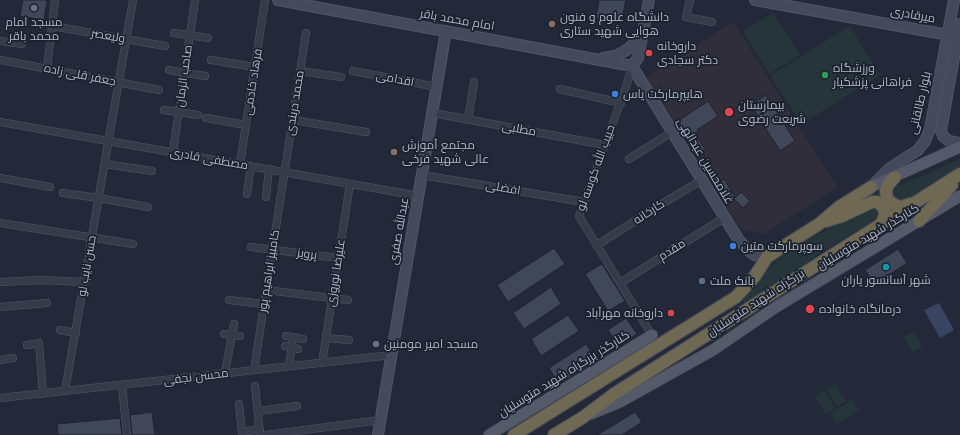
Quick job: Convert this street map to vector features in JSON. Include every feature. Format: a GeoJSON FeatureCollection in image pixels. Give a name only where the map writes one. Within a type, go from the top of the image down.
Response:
{"type":"FeatureCollection","features":[{"type":"Feature","properties":{"kind":"highway","name":"بزرگراه شهید متوسلیان"},"geometry":{"type":"LineString","coordinates":[[554,435],[582,418],[614,394],[960,174]]}},
{"type":"Feature","properties":{"kind":"highway"},"geometry":{"type":"LineString","coordinates":[[895,177],[888,185],[886,191],[887,199],[893,204],[901,206],[914,204]]}},
{"type":"Feature","properties":{"kind":"highway"},"geometry":{"type":"LineString","coordinates":[[919,221],[960,177]]}},
{"type":"Feature","properties":{"kind":"highway","name":"بزرگراه شهید متوسلیان"},"geometry":{"type":"LineString","coordinates":[[514,435],[736,297],[754,276],[767,257],[819,224],[839,207],[871,187]]}},
{"type":"Feature","properties":{"kind":"highway"},"geometry":{"type":"LineString","coordinates":[[819,224],[842,216],[872,202],[877,202],[884,209],[885,213],[881,224]]}},
{"type":"Feature","properties":{"kind":"main road"},"geometry":{"type":"LineString","coordinates":[[871,187],[960,147]]}},
{"type":"Feature","properties":{"kind":"main road","name":"کنارگذر شهید متوسلیان"},"geometry":{"type":"LineString","coordinates":[[582,418],[620,402],[713,350],[776,307],[898,232],[960,196]]}},
{"type":"Feature","properties":{"kind":"main road","name":"کنارگذر بزرگراه شهید متوسلیان"},"geometry":{"type":"LineString","coordinates":[[489,435],[652,335]]}},
{"type":"Feature","properties":{"kind":"street"},"geometry":{"type":"LineString","coordinates":[[47,69],[55,0]]}},
{"type":"Feature","properties":{"kind":"street","name":"حسن نایب لو"},"geometry":{"type":"LineString","coordinates":[[66,391],[133,0]]}},
{"type":"Feature","properties":{"kind":"street","name":"صاحب الزمان"},"geometry":{"type":"LineString","coordinates":[[173,152],[195,0]]}},
{"type":"Feature","properties":{"kind":"street","name":"فرهاد خادمی"},"geometry":{"type":"LineString","coordinates":[[240,164],[265,0]]}},
{"type":"Feature","properties":{"kind":"street","name":"امام محمد باقر"},"geometry":{"type":"LineString","coordinates":[[278,0],[632,66]]}},
{"type":"Feature","properties":{"kind":"street"},"geometry":{"type":"LineString","coordinates":[[632,66],[638,58],[649,0]]}},
{"type":"Feature","properties":{"kind":"street"},"geometry":{"type":"LineString","coordinates":[[690,0],[686,17],[712,22]]}},
{"type":"Feature","properties":{"kind":"street","name":"میرقادری"},"geometry":{"type":"LineString","coordinates":[[755,0],[800,4],[955,36]]}},
{"type":"Feature","properties":{"kind":"street","name":"بلوار طالقانی"},"geometry":{"type":"LineString","coordinates":[[954,0],[955,36],[942,130],[944,136],[949,141],[960,143]]}},
{"type":"Feature","properties":{"kind":"street","name":"بلوار طالقانی"},"geometry":{"type":"LineString","coordinates":[[871,187],[890,168],[918,150],[925,141],[930,129],[955,36],[960,24]]}},
{"type":"Feature","properties":{"kind":"street","name":"ولیعصر"},"geometry":{"type":"LineString","coordinates":[[52,26],[165,46]]}},
{"type":"Feature","properties":{"kind":"street","name":"عبدالله صفری"},"geometry":{"type":"LineString","coordinates":[[378,435],[446,31]]}},
{"type":"Feature","properties":{"kind":"street"},"geometry":{"type":"LineString","coordinates":[[174,32],[208,38]]}},
{"type":"Feature","properties":{"kind":"street"},"geometry":{"type":"LineString","coordinates":[[596,59],[615,56],[625,51],[632,46],[643,32]]}},
{"type":"Feature","properties":{"kind":"street","name":"محمد دربندی"},"geometry":{"type":"LineString","coordinates":[[284,172],[306,33]]}},
{"type":"Feature","properties":{"kind":"street"},"geometry":{"type":"LineString","coordinates":[[0,41],[22,44]]}},
{"type":"Feature","properties":{"kind":"street","name":"جعفر قلی زاده"},"geometry":{"type":"LineString","coordinates":[[0,60],[159,90]]}},
{"type":"Feature","properties":{"kind":"street"},"geometry":{"type":"LineString","coordinates":[[211,60],[255,67]]}},
{"type":"Feature","properties":{"kind":"street","name":"حبیب الله کوسه لو"},"geometry":{"type":"LineString","coordinates":[[632,66],[621,103],[579,216],[659,346]]}},
{"type":"Feature","properties":{"kind":"street","name":"غلامحسین عبدالهی"},"geometry":{"type":"LineString","coordinates":[[632,66],[738,239],[755,255],[767,257]]}},
{"type":"Feature","properties":{"kind":"street"},"geometry":{"type":"LineString","coordinates":[[169,70],[205,76]]}},
{"type":"Feature","properties":{"kind":"street"},"geometry":{"type":"LineString","coordinates":[[300,71],[341,77]]}},
{"type":"Feature","properties":{"kind":"street","name":"اقدامی"},"geometry":{"type":"LineString","coordinates":[[353,71],[437,87]]}},
{"type":"Feature","properties":{"kind":"street"},"geometry":{"type":"LineString","coordinates":[[468,120],[474,82]]}},
{"type":"Feature","properties":{"kind":"street"},"geometry":{"type":"LineString","coordinates":[[560,89],[621,103]]}},
{"type":"Feature","properties":{"kind":"street"},"geometry":{"type":"LineString","coordinates":[[164,110],[198,115]]}},
{"type":"Feature","properties":{"kind":"street","name":"مطلبی"},"geometry":{"type":"LineString","coordinates":[[433,113],[605,145]]}},
{"type":"Feature","properties":{"kind":"street"},"geometry":{"type":"LineString","coordinates":[[206,118],[246,125]]}},
{"type":"Feature","properties":{"kind":"street"},"geometry":{"type":"LineString","coordinates":[[293,120],[366,132]]}},
{"type":"Feature","properties":{"kind":"street","name":"مصطفی قادری"},"geometry":{"type":"LineString","coordinates":[[0,122],[418,196]]}},
{"type":"Feature","properties":{"kind":"street"},"geometry":{"type":"LineString","coordinates":[[629,159],[672,132]]}},
{"type":"Feature","properties":{"kind":"street"},"geometry":{"type":"LineString","coordinates":[[105,164],[152,171]]}},
{"type":"Feature","properties":{"kind":"street"},"geometry":{"type":"LineString","coordinates":[[247,194],[251,166]]}},
{"type":"Feature","properties":{"kind":"street"},"geometry":{"type":"LineString","coordinates":[[266,197],[269,169]]}},
{"type":"Feature","properties":{"kind":"street","name":"کامبیز ابراهیم پور"},"geometry":{"type":"LineString","coordinates":[[254,370],[284,172]]}},
{"type":"Feature","properties":{"kind":"street","name":"افضلی"},"geometry":{"type":"LineString","coordinates":[[422,175],[584,202]]}},
{"type":"Feature","properties":{"kind":"street"},"geometry":{"type":"LineString","coordinates":[[0,178],[50,187]]}},
{"type":"Feature","properties":{"kind":"street","name":"کارخانه"},"geometry":{"type":"LineString","coordinates":[[597,245],[664,202],[702,180]]}},
{"type":"Feature","properties":{"kind":"street","name":"علیرضا نوروزی"},"geometry":{"type":"LineString","coordinates":[[322,362],[350,184]]}},
{"type":"Feature","properties":{"kind":"street"},"geometry":{"type":"LineString","coordinates":[[63,193],[148,207]]}},
{"type":"Feature","properties":{"kind":"street","name":"مقدم"},"geometry":{"type":"LineString","coordinates":[[620,283],[724,218]]}},
{"type":"Feature","properties":{"kind":"street"},"geometry":{"type":"LineString","coordinates":[[0,223],[133,244]]}},
{"type":"Feature","properties":{"kind":"street","name":"پرویز"},"geometry":{"type":"LineString","coordinates":[[251,247],[338,258]]}},
{"type":"Feature","properties":{"kind":"street"},"geometry":{"type":"LineString","coordinates":[[0,282],[40,280],[84,282]]}},
{"type":"Feature","properties":{"kind":"street"},"geometry":{"type":"LineString","coordinates":[[266,290],[348,300]]}},
{"type":"Feature","properties":{"kind":"street"},"geometry":{"type":"LineString","coordinates":[[229,300],[264,304]]}},
{"type":"Feature","properties":{"kind":"street"},"geometry":{"type":"LineString","coordinates":[[0,307],[47,303]]}},
{"type":"Feature","properties":{"kind":"street"},"geometry":{"type":"LineString","coordinates":[[225,373],[234,324]]}},
{"type":"Feature","properties":{"kind":"street"},"geometry":{"type":"LineString","coordinates":[[60,330],[76,333]]}},
{"type":"Feature","properties":{"kind":"street"},"geometry":{"type":"LineString","coordinates":[[224,334],[240,336]]}},
{"type":"Feature","properties":{"kind":"street"},"geometry":{"type":"LineString","coordinates":[[289,366],[291,347],[289,337],[303,339]]}},
{"type":"Feature","properties":{"kind":"street"},"geometry":{"type":"LineString","coordinates":[[326,338],[349,340]]}},
{"type":"Feature","properties":{"kind":"street"},"geometry":{"type":"LineString","coordinates":[[27,345],[39,343],[43,394]]}},
{"type":"Feature","properties":{"kind":"street","name":"محسن نجفی"},"geometry":{"type":"LineString","coordinates":[[0,398],[122,386],[392,354]]}},
{"type":"Feature","properties":{"kind":"street"},"geometry":{"type":"LineString","coordinates":[[0,360],[13,358]]}},
{"type":"Feature","properties":{"kind":"street"},"geometry":{"type":"LineString","coordinates":[[122,386],[127,435]]}},
{"type":"Feature","properties":{"kind":"street"},"geometry":{"type":"LineString","coordinates":[[239,404],[242,432],[260,432],[255,386]]}},
{"type":"Feature","properties":{"kind":"street"},"geometry":{"type":"LineString","coordinates":[[258,412],[297,406]]}},
{"type":"Feature","properties":{"kind":"street"},"geometry":{"type":"LineString","coordinates":[[266,435],[381,420]]}},
{"type":"Feature","properties":{"kind":"shaded area"},"geometry":{"type":"Polygon","coordinates":[[[773,13],[800,55],[769,74],[743,31],[773,13]]]}},
{"type":"Feature","properties":{"kind":"shaded area","name":"بیمارستان شریعت رضوی"},"geometry":{"type":"Polygon","coordinates":[[[733,22],[837,187],[764,234],[741,229],[646,78],[733,22]]]}},
{"type":"Feature","properties":{"kind":"shaded area","name":"ورزشگاه فراهانی پزشکیار"},"geometry":{"type":"Polygon","coordinates":[[[850,26],[880,75],[801,124],[770,76],[850,26]]]}},
{"type":"Feature","properties":{"kind":"shaded area"},"geometry":{"type":"Polygon","coordinates":[[[960,159],[960,167],[936,181],[887,214],[868,197],[923,176],[960,159]]]}},
{"type":"Feature","properties":{"kind":"shaded area"},"geometry":{"type":"Polygon","coordinates":[[[872,206],[880,208],[879,217],[818,254],[790,276],[746,304],[741,299],[787,251],[872,206]]]}},
{"type":"Feature","properties":{"kind":"shaded area"},"geometry":{"type":"Polygon","coordinates":[[[914,331],[922,347],[912,352],[904,336],[914,331]]]}},
{"type":"Feature","properties":{"kind":"shaded area"},"geometry":{"type":"Polygon","coordinates":[[[835,384],[846,401],[837,406],[826,389],[835,384]]]}},
{"type":"Feature","properties":{"kind":"shaded area"},"geometry":{"type":"Polygon","coordinates":[[[824,390],[835,408],[826,414],[814,396],[824,390]]]}},
{"type":"Feature","properties":{"kind":"shaded area"},"geometry":{"type":"Polygon","coordinates":[[[852,400],[859,410],[836,424],[830,414],[852,400]]]}},
{"type":"Feature","properties":{"kind":"water"},"geometry":{"type":"Polygon","coordinates":[[[939,303],[954,330],[940,338],[924,310],[939,303]]]}},
{"type":"Feature","properties":{"kind":"building","name":"مسجد امام محمد باقر"},"geometry":{"type":"Polygon","coordinates":[[[23,0],[47,0],[44,20],[20,16],[23,0]]]}},
{"type":"Feature","properties":{"kind":"building"},"geometry":{"type":"Polygon","coordinates":[[[599,0],[626,0],[621,23],[596,18],[599,0]]]}},
{"type":"Feature","properties":{"kind":"building"},"geometry":{"type":"Polygon","coordinates":[[[766,95],[795,141],[780,151],[751,105],[766,95]]]}},
{"type":"Feature","properties":{"kind":"building"},"geometry":{"type":"Polygon","coordinates":[[[708,101],[718,116],[697,130],[698,133],[695,134],[705,149],[697,154],[692,147],[694,146],[678,121],[708,101]]]}},
{"type":"Feature","properties":{"kind":"building"},"geometry":{"type":"Polygon","coordinates":[[[712,170],[720,182],[724,179],[735,197],[725,203],[707,173],[712,170]]]}},
{"type":"Feature","properties":{"kind":"building"},"geometry":{"type":"Polygon","coordinates":[[[741,192],[750,201],[743,208],[734,199],[741,192]]]}},
{"type":"Feature","properties":{"kind":"building"},"geometry":{"type":"Polygon","coordinates":[[[554,248],[565,264],[508,302],[497,285],[554,248]]]}},
{"type":"Feature","properties":{"kind":"building","name":"شهر آسانسور یاران"},"geometry":{"type":"Polygon","coordinates":[[[898,249],[907,263],[875,284],[865,270],[898,249]]]}},
{"type":"Feature","properties":{"kind":"building"},"geometry":{"type":"Polygon","coordinates":[[[602,264],[625,301],[608,311],[585,274],[602,264]]]}},
{"type":"Feature","properties":{"kind":"building"},"geometry":{"type":"Polygon","coordinates":[[[551,287],[561,304],[524,329],[513,313],[551,287]]]}},
{"type":"Feature","properties":{"kind":"building"},"geometry":{"type":"Polygon","coordinates":[[[568,315],[579,331],[541,356],[531,339],[568,315]]]}},
{"type":"Feature","properties":{"kind":"building"},"geometry":{"type":"Polygon","coordinates":[[[626,318],[637,334],[618,346],[608,330],[626,318]]]}},
{"type":"Feature","properties":{"kind":"building"},"geometry":{"type":"Polygon","coordinates":[[[586,344],[597,361],[559,384],[549,368],[586,344]]]}},
{"type":"Feature","properties":{"kind":"building"},"geometry":{"type":"Polygon","coordinates":[[[152,412],[155,435],[132,435],[130,415],[152,412]]]}},
{"type":"Feature","properties":{"kind":"building"},"geometry":{"type":"Polygon","coordinates":[[[635,412],[642,422],[622,435],[597,435],[635,412]]]}},
{"type":"Feature","properties":{"kind":"building"},"geometry":{"type":"Polygon","coordinates":[[[120,418],[122,435],[58,435],[57,424],[120,418]]]}},
{"type":"Feature","properties":{"kind":"place","name":"مسجد امام محمد باقر"},"geometry":{"type":"Point","coordinates":[34,8]}},
{"type":"Feature","properties":{"kind":"place","name":"دانشگاه علوم و فنون هوایی شهید ستاری"},"geometry":{"type":"Point","coordinates":[552,24]}},
{"type":"Feature","properties":{"kind":"place","name":"داروخانه دکتر سجادی"},"geometry":{"type":"Point","coordinates":[649,53]}},
{"type":"Feature","properties":{"kind":"place","name":"ورزشگاه فراهانی پزشکیار"},"geometry":{"type":"Point","coordinates":[825,75]}},
{"type":"Feature","properties":{"kind":"place","name":"هایپرمارکت یاس"},"geometry":{"type":"Point","coordinates":[615,94]}},
{"type":"Feature","properties":{"kind":"place","name":"بیمارستان شریعت رضوی"},"geometry":{"type":"Point","coordinates":[729,112]}},
{"type":"Feature","properties":{"kind":"place","name":"مجتمع آموزش عالی شهید فرخی"},"geometry":{"type":"Point","coordinates":[394,152]}},
{"type":"Feature","properties":{"kind":"place","name":"سوپرمارکت متین"},"geometry":{"type":"Point","coordinates":[733,246]}},
{"type":"Feature","properties":{"kind":"place","name":"شهر آسانسور یاران"},"geometry":{"type":"Point","coordinates":[886,267]}},
{"type":"Feature","properties":{"kind":"place","name":"بانک ملت"},"geometry":{"type":"Point","coordinates":[702,281]}},
{"type":"Feature","properties":{"kind":"place","name":"درمانگاه خانواده"},"geometry":{"type":"Point","coordinates":[810,309]}},
{"type":"Feature","properties":{"kind":"place","name":"داروخانه مهرآباد"},"geometry":{"type":"Point","coordinates":[671,313]}},
{"type":"Feature","properties":{"kind":"place","name":"مسجد امیر مومنین"},"geometry":{"type":"Point","coordinates":[376,344]}}]}
